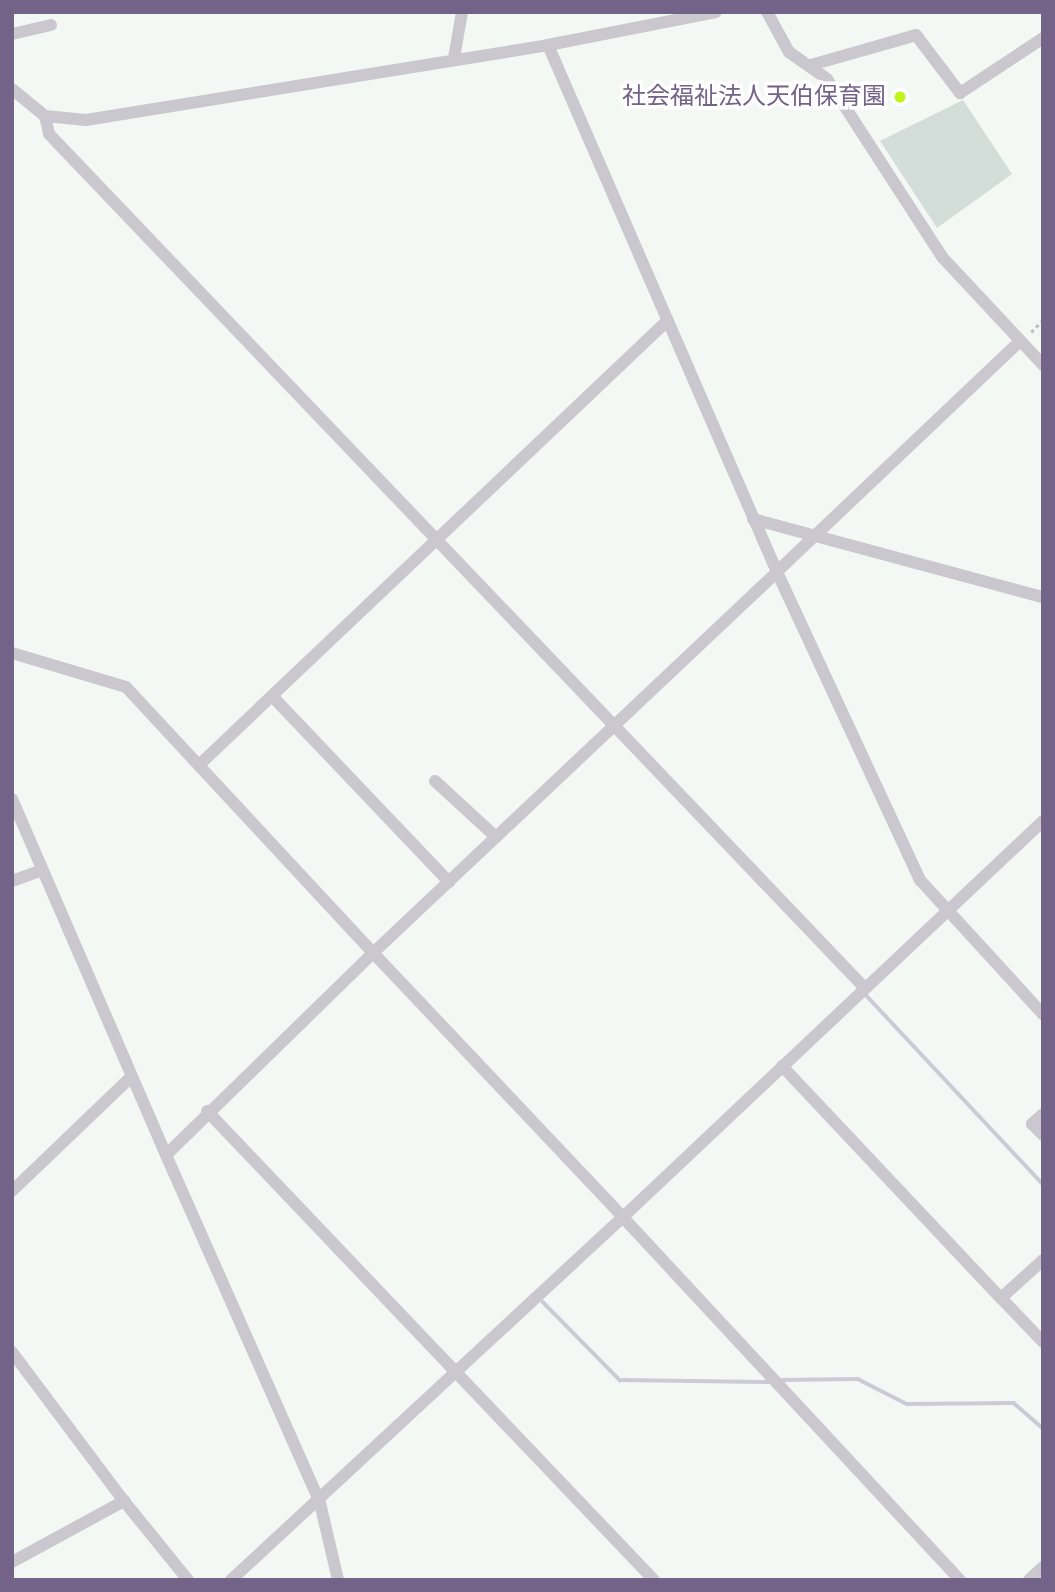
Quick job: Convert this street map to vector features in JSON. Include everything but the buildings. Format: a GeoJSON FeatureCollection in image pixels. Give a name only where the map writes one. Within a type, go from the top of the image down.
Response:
{"type":"FeatureCollection","features":[{"type":"Feature","properties":{"kind":"street"},"geometry":{"type":"LineString","coordinates":[[454,58],[462,12]]}},
{"type":"Feature","properties":{"kind":"street"},"geometry":{"type":"LineString","coordinates":[[12,89],[45,116],[86,120],[548,44],[716,12]]}},
{"type":"Feature","properties":{"kind":"street"},"geometry":{"type":"LineString","coordinates":[[767,12],[789,52],[811,65],[827,79],[943,258],[1043,365]]}},
{"type":"Feature","properties":{"kind":"street"},"geometry":{"type":"LineString","coordinates":[[12,33],[51,25]]}},
{"type":"Feature","properties":{"kind":"street"},"geometry":{"type":"LineString","coordinates":[[811,65],[916,35],[960,93],[1043,38]]}},
{"type":"Feature","properties":{"kind":"street"},"geometry":{"type":"LineString","coordinates":[[548,44],[753,519],[920,880],[946,912],[1043,1014]]}},
{"type":"Feature","properties":{"kind":"street"},"geometry":{"type":"LineString","coordinates":[[45,116],[49,134],[433,541],[863,986]]}},
{"type":"Feature","properties":{"kind":"street"},"geometry":{"type":"LineString","coordinates":[[199,765],[667,321]]}},
{"type":"Feature","properties":{"kind":"street"},"geometry":{"type":"LineString","coordinates":[[166,1155],[207,1111],[1020,341]]}},
{"type":"Feature","properties":{"kind":"street"},"geometry":{"type":"LineString","coordinates":[[753,519],[813,538],[1043,597]]}},
{"type":"Feature","properties":{"kind":"street"},"geometry":{"type":"LineString","coordinates":[[12,653],[125,687],[960,1580]]}},
{"type":"Feature","properties":{"kind":"street"},"geometry":{"type":"LineString","coordinates":[[272,696],[449,882]]}},
{"type":"Feature","properties":{"kind":"street"},"geometry":{"type":"LineString","coordinates":[[435,781],[496,837]]}},
{"type":"Feature","properties":{"kind":"street"},"geometry":{"type":"LineString","coordinates":[[12,799],[131,1077],[320,1503],[338,1580]]}},
{"type":"Feature","properties":{"kind":"street"},"geometry":{"type":"LineString","coordinates":[[231,1580],[320,1503],[863,986],[1043,821]]}},
{"type":"Feature","properties":{"kind":"street"},"geometry":{"type":"LineString","coordinates":[[12,881],[42,870]]}},
{"type":"Feature","properties":{"kind":"street"},"geometry":{"type":"LineString","coordinates":[[782,1066],[1043,1342]]}},
{"type":"Feature","properties":{"kind":"street"},"geometry":{"type":"LineString","coordinates":[[12,1191],[131,1077]]}},
{"type":"Feature","properties":{"kind":"street"},"geometry":{"type":"LineString","coordinates":[[207,1111],[654,1580]]}},
{"type":"Feature","properties":{"kind":"street"},"geometry":{"type":"LineString","coordinates":[[1043,1114],[1031,1124],[1043,1135]]}},
{"type":"Feature","properties":{"kind":"street"},"geometry":{"type":"LineString","coordinates":[[1002,1298],[1043,1260]]}},
{"type":"Feature","properties":{"kind":"street"},"geometry":{"type":"LineString","coordinates":[[12,1352],[124,1501],[188,1580]]}},
{"type":"Feature","properties":{"kind":"street"},"geometry":{"type":"LineString","coordinates":[[12,1562],[124,1501]]}},
{"type":"Feature","properties":{"kind":"street"},"geometry":{"type":"LineString","coordinates":[[1030,1580],[1043,1567]]}},
{"type":"Feature","properties":{"kind":"path"},"geometry":{"type":"LineString","coordinates":[[1020,341],[1043,320]]}},
{"type":"Feature","properties":{"kind":"shaded area"},"geometry":{"type":"Polygon","coordinates":[[[963,100],[1012,174],[937,228],[880,141],[963,100]]]}},
{"type":"Feature","properties":{"kind":"waterway"},"geometry":{"type":"LineString","coordinates":[[866,995],[1043,1184]]}},
{"type":"Feature","properties":{"kind":"waterway"},"geometry":{"type":"LineString","coordinates":[[543,1302],[620,1380],[769,1382]]}},
{"type":"Feature","properties":{"kind":"waterway"},"geometry":{"type":"LineString","coordinates":[[780,1380],[858,1379],[907,1404],[1014,1403],[1043,1428]]}},
{"type":"Feature","properties":{"kind":"place","name":"社会福祉法人天伯保育園"},"geometry":{"type":"Point","coordinates":[900,97]}}]}
